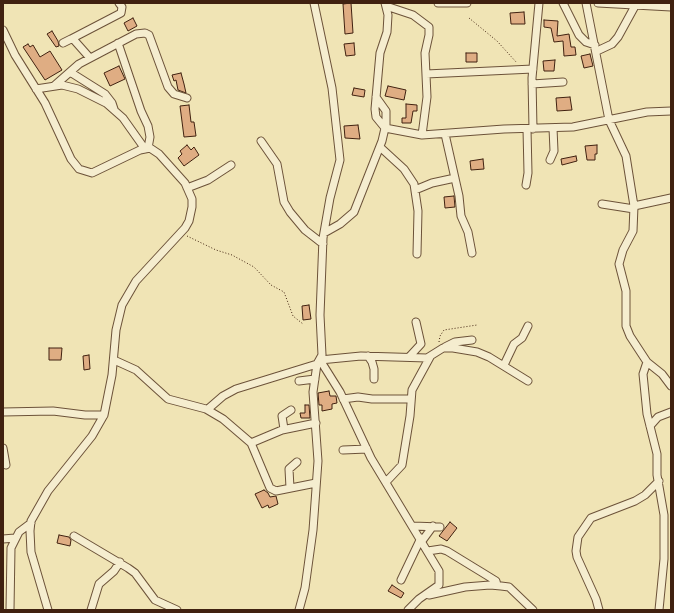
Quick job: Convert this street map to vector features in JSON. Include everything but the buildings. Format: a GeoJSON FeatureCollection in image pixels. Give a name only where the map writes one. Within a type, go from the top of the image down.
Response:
{"type":"FeatureCollection","features":[{"type":"Feature","properties":{"kind":"street"},"geometry":{"type":"LineString","coordinates":[[63,43],[121,13],[122,7],[119,3]]}},
{"type":"Feature","properties":{"kind":"street"},"geometry":{"type":"LineString","coordinates":[[299,610],[307,573],[313,530],[318,461],[314,392],[315,379],[322,346],[320,315],[324,233],[340,160],[332,88],[314,3]]}},
{"type":"Feature","properties":{"kind":"street"},"geometry":{"type":"LineString","coordinates":[[438,3],[467,3]]}},
{"type":"Feature","properties":{"kind":"street"},"geometry":{"type":"LineString","coordinates":[[526,185],[528,173],[533,70],[539,3]]}},
{"type":"Feature","properties":{"kind":"street"},"geometry":{"type":"LineString","coordinates":[[563,3],[580,35],[586,42],[596,48],[612,44],[618,37],[635,6]]}},
{"type":"Feature","properties":{"kind":"street"},"geometry":{"type":"LineString","coordinates":[[586,3],[609,120],[626,156],[634,207],[633,231],[623,250],[619,264],[626,291],[626,326],[630,336],[647,362],[662,374],[671,386]]}},
{"type":"Feature","properties":{"kind":"street"},"geometry":{"type":"LineString","coordinates":[[598,3],[671,7]]}},
{"type":"Feature","properties":{"kind":"street"},"geometry":{"type":"LineString","coordinates":[[385,4],[413,15],[429,27],[429,35],[425,53],[427,96],[422,135]]}},
{"type":"Feature","properties":{"kind":"street"},"geometry":{"type":"LineString","coordinates":[[385,4],[388,15],[387,32],[380,53],[376,97],[376,117],[385,128],[422,135],[573,127],[647,112],[671,111]]}},
{"type":"Feature","properties":{"kind":"street"},"geometry":{"type":"LineString","coordinates":[[3,31],[45,103],[71,159],[83,171],[92,173],[147,149]]}},
{"type":"Feature","properties":{"kind":"street"},"geometry":{"type":"LineString","coordinates":[[54,86],[70,72],[90,58],[136,34],[145,33],[149,36],[168,87],[174,94],[187,98]]}},
{"type":"Feature","properties":{"kind":"street"},"geometry":{"type":"LineString","coordinates":[[71,39],[75,41],[90,58]]}},
{"type":"Feature","properties":{"kind":"street"},"geometry":{"type":"LineString","coordinates":[[118,43],[141,111],[148,126],[150,137],[147,149]]}},
{"type":"Feature","properties":{"kind":"street"},"geometry":{"type":"LineString","coordinates":[[426,74],[533,70]]}},
{"type":"Feature","properties":{"kind":"street"},"geometry":{"type":"LineString","coordinates":[[70,72],[105,94],[112,103],[114,109]]}},
{"type":"Feature","properties":{"kind":"street"},"geometry":{"type":"LineString","coordinates":[[532,84],[563,82]]}},
{"type":"Feature","properties":{"kind":"street"},"geometry":{"type":"LineString","coordinates":[[10,610],[12,591],[10,557],[15,538],[19,532],[31,523],[48,491],[92,436],[104,415],[114,360],[116,330],[122,305],[136,280],[182,232],[190,221],[192,207],[192,199],[180,177],[159,154],[147,149],[123,118],[114,109],[106,103],[78,89],[62,85],[36,89]]}},
{"type":"Feature","properties":{"kind":"street"},"geometry":{"type":"LineString","coordinates":[[324,233],[340,224],[354,212],[380,146],[385,128],[386,111],[376,97]]}},
{"type":"Feature","properties":{"kind":"street"},"geometry":{"type":"LineString","coordinates":[[550,160],[554,151],[553,128]]}},
{"type":"Feature","properties":{"kind":"street"},"geometry":{"type":"LineString","coordinates":[[445,134],[455,178],[461,216],[468,232],[472,253]]}},
{"type":"Feature","properties":{"kind":"street"},"geometry":{"type":"LineString","coordinates":[[261,141],[277,164],[284,202],[290,212],[305,230],[323,244]]}},
{"type":"Feature","properties":{"kind":"street"},"geometry":{"type":"LineString","coordinates":[[380,146],[404,169],[414,184],[418,211],[418,254]]}},
{"type":"Feature","properties":{"kind":"street"},"geometry":{"type":"LineString","coordinates":[[187,188],[208,180],[231,165]]}},
{"type":"Feature","properties":{"kind":"street"},"geometry":{"type":"LineString","coordinates":[[415,190],[455,178]]}},
{"type":"Feature","properties":{"kind":"street"},"geometry":{"type":"LineString","coordinates":[[602,204],[634,207],[671,198]]}},
{"type":"Feature","properties":{"kind":"street"},"geometry":{"type":"LineString","coordinates":[[409,357],[421,344],[416,322]]}},
{"type":"Feature","properties":{"kind":"street"},"geometry":{"type":"LineString","coordinates":[[504,365],[514,344],[522,338],[528,326]]}},
{"type":"Feature","properties":{"kind":"street"},"geometry":{"type":"LineString","coordinates":[[386,482],[402,464],[410,416],[412,390],[430,357],[441,349],[455,342],[472,340]]}},
{"type":"Feature","properties":{"kind":"street"},"geometry":{"type":"LineString","coordinates":[[441,349],[453,348],[477,352],[504,365],[528,381]]}},
{"type":"Feature","properties":{"kind":"street"},"geometry":{"type":"LineString","coordinates":[[208,409],[223,396],[236,389],[319,362],[368,356],[430,357]]}},
{"type":"Feature","properties":{"kind":"street"},"geometry":{"type":"LineString","coordinates":[[368,356],[374,369],[374,379]]}},
{"type":"Feature","properties":{"kind":"street"},"geometry":{"type":"LineString","coordinates":[[114,360],[136,370],[168,399],[208,409],[217,414],[251,443],[270,488],[276,491],[316,483]]}},
{"type":"Feature","properties":{"kind":"street"},"geometry":{"type":"LineString","coordinates":[[319,362],[343,399],[367,449],[439,571],[439,585],[408,610]]}},
{"type":"Feature","properties":{"kind":"street"},"geometry":{"type":"LineString","coordinates":[[647,362],[643,374],[650,426],[657,454],[658,482],[664,515],[665,539],[662,590],[659,610]]}},
{"type":"Feature","properties":{"kind":"street"},"geometry":{"type":"LineString","coordinates":[[299,381],[315,379]]}},
{"type":"Feature","properties":{"kind":"street"},"geometry":{"type":"LineString","coordinates":[[343,399],[358,397],[372,399],[411,399]]}},
{"type":"Feature","properties":{"kind":"street"},"geometry":{"type":"LineString","coordinates":[[284,430],[282,416],[292,410]]}},
{"type":"Feature","properties":{"kind":"street"},"geometry":{"type":"LineString","coordinates":[[3,412],[47,411],[85,415],[104,415]]}},
{"type":"Feature","properties":{"kind":"street"},"geometry":{"type":"LineString","coordinates":[[650,426],[658,417],[671,412]]}},
{"type":"Feature","properties":{"kind":"street"},"geometry":{"type":"LineString","coordinates":[[251,443],[284,430],[316,423]]}},
{"type":"Feature","properties":{"kind":"street"},"geometry":{"type":"LineString","coordinates":[[3,448],[6,465]]}},
{"type":"Feature","properties":{"kind":"street"},"geometry":{"type":"LineString","coordinates":[[343,450],[367,449]]}},
{"type":"Feature","properties":{"kind":"street"},"geometry":{"type":"LineString","coordinates":[[290,488],[289,469],[297,462]]}},
{"type":"Feature","properties":{"kind":"street"},"geometry":{"type":"LineString","coordinates":[[599,610],[596,599],[576,551],[578,537],[591,518],[635,501],[645,495],[658,482]]}},
{"type":"Feature","properties":{"kind":"street"},"geometry":{"type":"LineString","coordinates":[[31,523],[31,552],[48,610]]}},
{"type":"Feature","properties":{"kind":"street"},"geometry":{"type":"LineString","coordinates":[[401,580],[421,540],[436,527],[413,526]]}},
{"type":"Feature","properties":{"kind":"street"},"geometry":{"type":"LineString","coordinates":[[74,536],[120,562],[135,573],[155,600],[177,610]]}},
{"type":"Feature","properties":{"kind":"street"},"geometry":{"type":"LineString","coordinates":[[3,539],[15,538]]}},
{"type":"Feature","properties":{"kind":"street"},"geometry":{"type":"LineString","coordinates":[[428,551],[441,549],[447,551],[496,581],[497,585]]}},
{"type":"Feature","properties":{"kind":"street"},"geometry":{"type":"LineString","coordinates":[[91,610],[99,584],[114,571],[120,562]]}},
{"type":"Feature","properties":{"kind":"street"},"geometry":{"type":"LineString","coordinates":[[425,595],[465,587],[497,585],[509,587],[533,610]]}},
{"type":"Feature","properties":{"kind":"path"},"geometry":{"type":"LineString","coordinates":[[469,18],[497,40],[518,64]]}},
{"type":"Feature","properties":{"kind":"path"},"geometry":{"type":"LineString","coordinates":[[182,232],[202,244],[232,254],[254,267],[271,285],[284,292],[293,316],[304,324]]}},
{"type":"Feature","properties":{"kind":"path"},"geometry":{"type":"LineString","coordinates":[[441,349],[440,336],[444,330],[478,325]]}}]}
